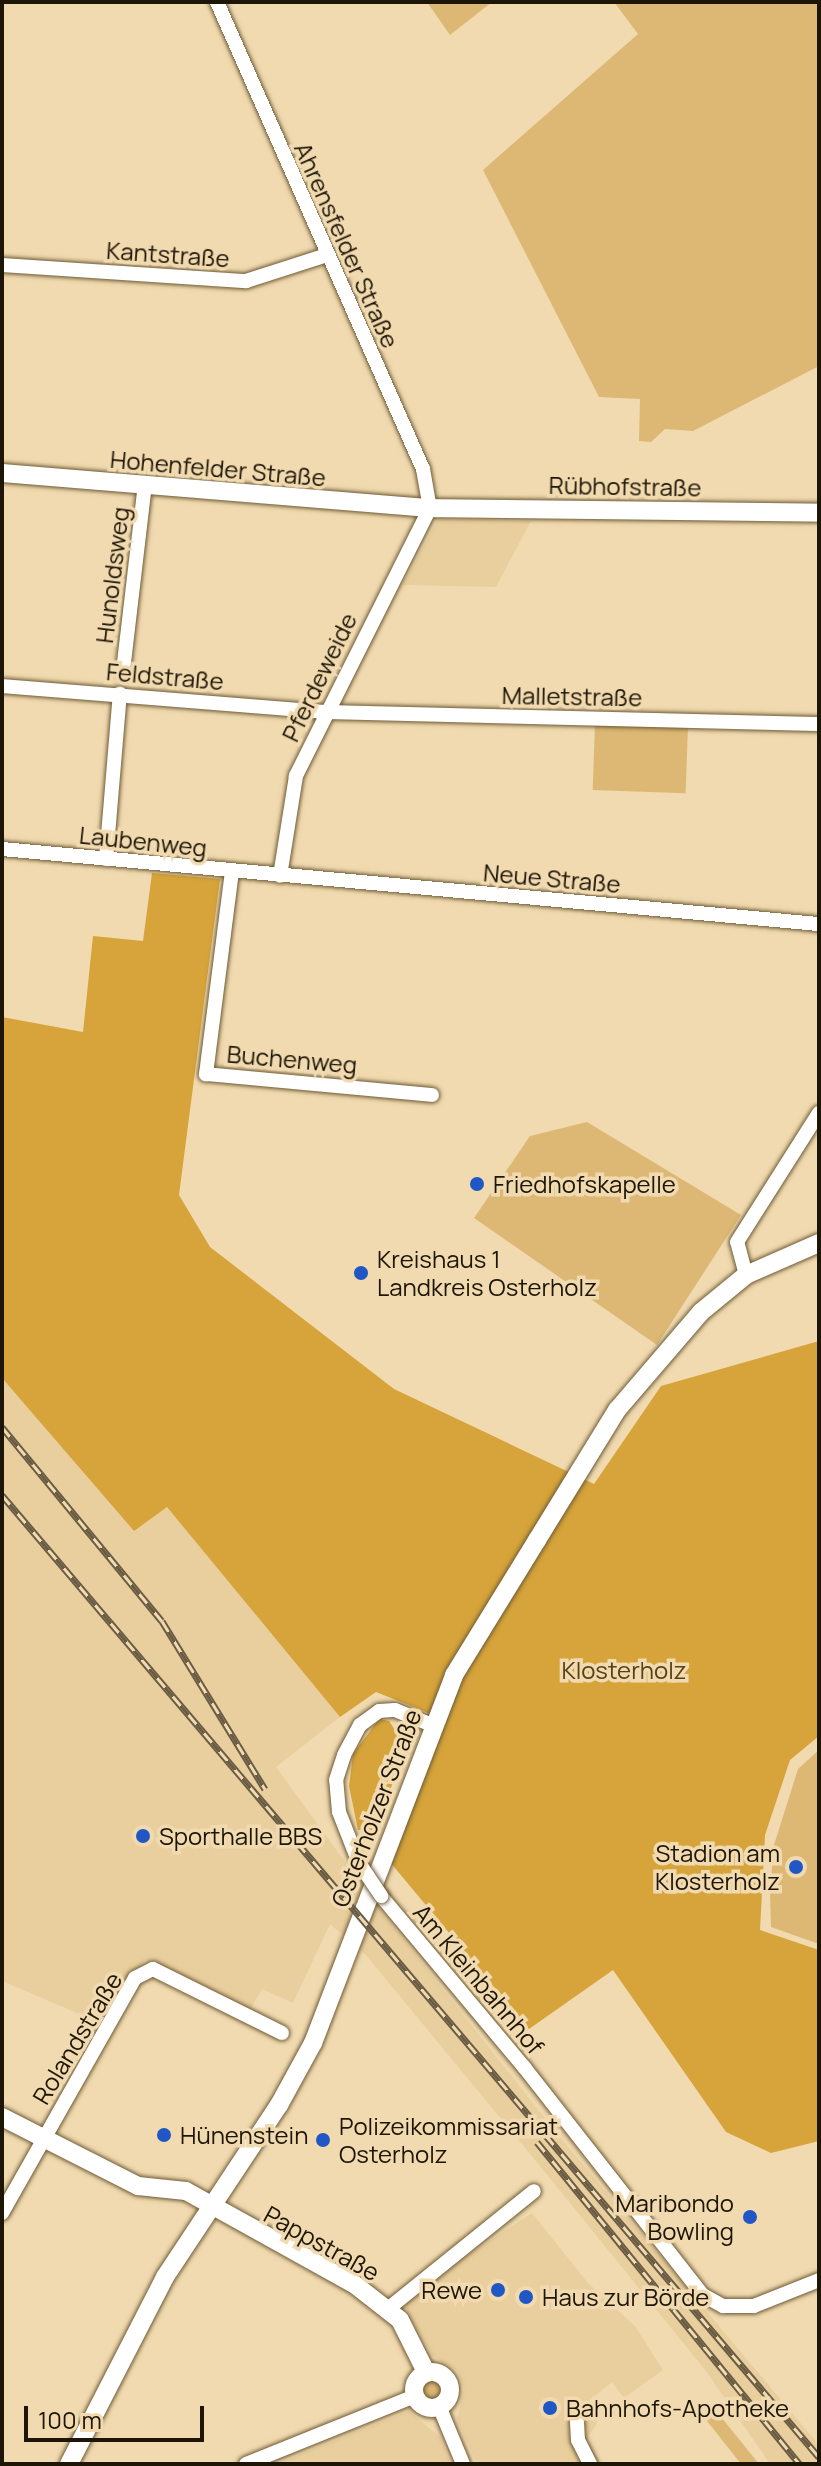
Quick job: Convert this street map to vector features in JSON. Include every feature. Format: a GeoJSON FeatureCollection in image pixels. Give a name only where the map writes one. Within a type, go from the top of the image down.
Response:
{"type":"FeatureCollection","features":[{"type":"Feature","properties":{"kind":"street","name":"Ahrensfelder Straße"},"geometry":{"type":"LineString","coordinates":[[217,2],[423,469],[430,508]]}},
{"type":"Feature","properties":{"kind":"street","name":"Kantstraße"},"geometry":{"type":"LineString","coordinates":[[2,265],[246,281],[327,255]]}},
{"type":"Feature","properties":{"kind":"street","name":"Hohenfelder Straße"},"geometry":{"type":"LineString","coordinates":[[2,473],[430,508]]}},
{"type":"Feature","properties":{"kind":"street","name":"Hunoldsweg"},"geometry":{"type":"LineString","coordinates":[[123,671],[145,485]]}},
{"type":"Feature","properties":{"kind":"street","name":"Rübhofstraße"},"geometry":{"type":"LineString","coordinates":[[430,508],[819,513]]}},
{"type":"Feature","properties":{"kind":"street","name":"Pferdeweide"},"geometry":{"type":"LineString","coordinates":[[280,876],[296,776],[323,712],[430,508]]}},
{"type":"Feature","properties":{"kind":"street","name":"Feldstraße"},"geometry":{"type":"LineString","coordinates":[[2,686],[323,712]]}},
{"type":"Feature","properties":{"kind":"street"},"geometry":{"type":"LineString","coordinates":[[106,859],[120,694]]}},
{"type":"Feature","properties":{"kind":"street","name":"Malletstraße"},"geometry":{"type":"LineString","coordinates":[[323,712],[819,724]]}},
{"type":"Feature","properties":{"kind":"street","name":"Laubenweg"},"geometry":{"type":"LineString","coordinates":[[2,849],[280,876]]}},
{"type":"Feature","properties":{"kind":"street","name":"Buchenweg"},"geometry":{"type":"LineString","coordinates":[[232,871],[206,1074],[432,1095]]}},
{"type":"Feature","properties":{"kind":"street","name":"Neue Straße"},"geometry":{"type":"LineString","coordinates":[[280,876],[819,924]]}},
{"type":"Feature","properties":{"kind":"street"},"geometry":{"type":"LineString","coordinates":[[746,1275],[737,1242],[817,1122]]}},
{"type":"Feature","properties":{"kind":"street","name":"Osterholzer Straße"},"geometry":{"type":"LineString","coordinates":[[69,2464],[165,2277],[210,2204],[279,2105],[313,2043],[432,1725],[454,1675],[617,1410],[701,1312],[746,1275],[819,1243]]}},
{"type":"Feature","properties":{"kind":"street","name":"Am Kleinbahnhof"},"geometry":{"type":"LineString","coordinates":[[432,1725],[395,1710],[379,1711],[354,1735],[336,1780],[341,1823],[359,1863],[381,1896],[708,2300],[754,2306],[819,2280]]}},
{"type":"Feature","properties":{"kind":"street","name":"Rolandstraße"},"geometry":{"type":"LineString","coordinates":[[43,2134],[60,2115],[135,1978],[153,1969],[282,2033]]}},
{"type":"Feature","properties":{"kind":"street","name":"Pappstraße"},"geometry":{"type":"LineString","coordinates":[[2,2117],[43,2134],[138,2186],[186,2191],[389,2308],[408,2331],[426,2372]]}},
{"type":"Feature","properties":{"kind":"street"},"geometry":{"type":"LineString","coordinates":[[2,2213],[43,2134]]}},
{"type":"Feature","properties":{"kind":"street"},"geometry":{"type":"LineString","coordinates":[[389,2308],[534,2191]]}},
{"type":"Feature","properties":{"kind":"street"},"geometry":{"type":"LineString","coordinates":[[426,2372],[441,2374],[449,2382],[450,2394],[439,2406],[425,2407],[415,2396],[416,2381],[426,2372]]}},
{"type":"Feature","properties":{"kind":"street"},"geometry":{"type":"LineString","coordinates":[[246,2464],[415,2396]]}},
{"type":"Feature","properties":{"kind":"street"},"geometry":{"type":"LineString","coordinates":[[439,2406],[463,2464]]}},
{"type":"Feature","properties":{"kind":"street"},"geometry":{"type":"LineString","coordinates":[[577,2422],[578,2440],[590,2464]]}},
{"type":"Feature","properties":{"kind":"shaded area"},"geometry":{"type":"Polygon","coordinates":[[[427,2],[492,2],[450,35],[427,2]]]}},
{"type":"Feature","properties":{"kind":"shaded area"},"geometry":{"type":"Polygon","coordinates":[[[614,2],[819,2],[819,366],[693,431],[665,429],[651,442],[639,441],[640,399],[599,397],[483,170],[638,34],[614,2]]]}},
{"type":"Feature","properties":{"kind":"shaded area"},"geometry":{"type":"Polygon","coordinates":[[[438,519],[531,521],[496,587],[403,585],[438,519]]]}},
{"type":"Feature","properties":{"kind":"shaded area"},"geometry":{"type":"Polygon","coordinates":[[[595,724],[688,727],[686,793],[593,790],[595,724]]]}},
{"type":"Feature","properties":{"kind":"shaded area"},"geometry":{"type":"Polygon","coordinates":[[[587,1122],[741,1215],[657,1345],[474,1218],[530,1136],[587,1122]]]}},
{"type":"Feature","properties":{"kind":"shaded area"},"geometry":{"type":"Polygon","coordinates":[[[2,1378],[134,1531],[167,1506],[340,1717],[276,1767],[381,1911],[559,2136],[819,2445],[819,2464],[770,2464],[706,2371],[544,2171],[365,1954],[330,1924],[293,2003],[262,1989],[250,2010],[146,1960],[127,1977],[98,2022],[2,1981],[2,1378]]]}},
{"type":"Feature","properties":{"kind":"shaded area","name":"Stadion am Klosterholz"},"geometry":{"type":"Polygon","coordinates":[[[819,1750],[819,1944],[771,1927],[770,1890],[774,1845],[798,1769],[819,1750]]]}},
{"type":"Feature","properties":{"kind":"shaded area"},"geometry":{"type":"Polygon","coordinates":[[[532,2213],[588,2283],[635,2326],[663,2370],[624,2398],[612,2382],[585,2404],[598,2421],[587,2439],[601,2464],[477,2464],[457,2419],[464,2389],[458,2371],[433,2356],[406,2309],[405,2297],[532,2213]]]}},
{"type":"Feature","properties":{"kind":"shaded area"},"geometry":{"type":"Polygon","coordinates":[[[432,2381],[441,2390],[432,2399],[423,2390],[432,2381]]]}},
{"type":"Feature","properties":{"kind":"shaded area"},"geometry":{"type":"Polygon","coordinates":[[[409,2411],[440,2437],[451,2464],[276,2464],[409,2411]]]}},
{"type":"Feature","properties":{"kind":"shaded area"},"geometry":{"type":"Polygon","coordinates":[[[717,2412],[759,2464],[741,2464],[707,2421],[717,2412]]]}},
{"type":"Feature","properties":{"kind":"green space","name":"Klosterholz"},"geometry":{"type":"Polygon","coordinates":[[[152,873],[220,879],[179,1195],[210,1247],[394,1389],[594,1484],[661,1386],[819,1341],[819,1736],[790,1760],[765,1835],[760,1930],[819,1950],[819,2141],[771,2153],[726,2132],[613,1970],[529,2029],[390,1862],[444,1719],[376,1692],[340,1717],[167,1507],[134,1531],[2,1378],[2,1017],[83,1032],[93,936],[143,941],[152,873]]]}},
{"type":"Feature","properties":{"kind":"green space"},"geometry":{"type":"Polygon","coordinates":[[[379,1719],[389,1721],[403,1742],[403,1756],[375,1830],[358,1830],[349,1786],[353,1754],[379,1719]]]}},
{"type":"Feature","properties":{"kind":"railway"},"geometry":{"type":"LineString","coordinates":[[2,1427],[162,1621],[265,1789]]}},
{"type":"Feature","properties":{"kind":"railway"},"geometry":{"type":"LineString","coordinates":[[2,1495],[819,2457]]}},
{"type":"Feature","properties":{"kind":"railway"},"geometry":{"type":"LineString","coordinates":[[537,2142],[800,2464]]}},
{"type":"Feature","properties":{"kind":"place","name":"Friedhofskapelle"},"geometry":{"type":"Point","coordinates":[477,1184]}},
{"type":"Feature","properties":{"kind":"place","name":"Kreishaus 1 Landkreis Osterholz"},"geometry":{"type":"Point","coordinates":[361,1273]}},
{"type":"Feature","properties":{"kind":"place","name":"Sporthalle BBS"},"geometry":{"type":"Point","coordinates":[143,1836]}},
{"type":"Feature","properties":{"kind":"place","name":"Stadion am Klosterholz"},"geometry":{"type":"Point","coordinates":[796,1867]}},
{"type":"Feature","properties":{"kind":"place","name":"Hünenstein"},"geometry":{"type":"Point","coordinates":[164,2135]}},
{"type":"Feature","properties":{"kind":"place","name":"Polizeikommissariat Osterholz"},"geometry":{"type":"Point","coordinates":[323,2140]}},
{"type":"Feature","properties":{"kind":"place","name":"Maribondo Bowling"},"geometry":{"type":"Point","coordinates":[750,2217]}},
{"type":"Feature","properties":{"kind":"place","name":"Rewe"},"geometry":{"type":"Point","coordinates":[498,2290]}},
{"type":"Feature","properties":{"kind":"place","name":"Haus zur Börde"},"geometry":{"type":"Point","coordinates":[526,2297]}},
{"type":"Feature","properties":{"kind":"place","name":"Bahnhofs-Apotheke"},"geometry":{"type":"Point","coordinates":[550,2408]}}]}
